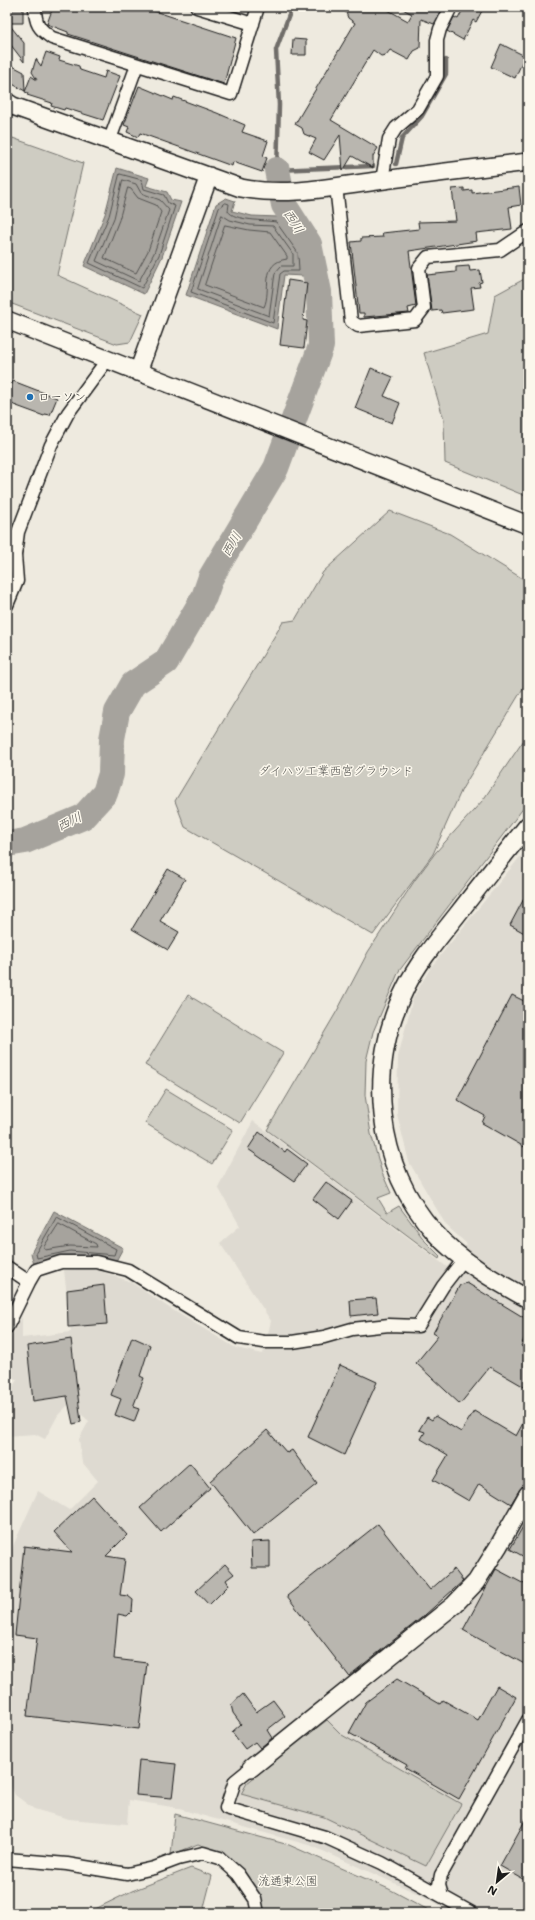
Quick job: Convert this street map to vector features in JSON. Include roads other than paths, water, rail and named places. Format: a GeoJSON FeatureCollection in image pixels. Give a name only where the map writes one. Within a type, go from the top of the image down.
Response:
{"type":"FeatureCollection","features":[{"type":"Feature","properties":{"kind":"street"},"geometry":{"type":"LineString","coordinates":[[35,7],[35,14],[39,29],[52,38],[231,94],[258,7]]}},
{"type":"Feature","properties":{"kind":"street"},"geometry":{"type":"LineString","coordinates":[[197,7],[253,24]]}},
{"type":"Feature","properties":{"kind":"street"},"geometry":{"type":"LineString","coordinates":[[382,180],[389,139],[396,128],[418,109],[437,76],[437,40],[440,29],[450,7]]}},
{"type":"Feature","properties":{"kind":"street"},"geometry":{"type":"LineString","coordinates":[[109,142],[137,65]]}},
{"type":"Feature","properties":{"kind":"street"},"geometry":{"type":"LineString","coordinates":[[7,102],[13,106],[109,142],[241,188],[269,192],[336,186],[528,162]]}},
{"type":"Feature","properties":{"kind":"street"},"geometry":{"type":"LineString","coordinates":[[138,372],[209,176]]}},
{"type":"Feature","properties":{"kind":"street"},"geometry":{"type":"LineString","coordinates":[[336,186],[351,321],[358,326],[415,320],[424,308],[419,268],[428,257],[500,250],[528,231]]}},
{"type":"Feature","properties":{"kind":"street"},"geometry":{"type":"LineString","coordinates":[[7,320],[528,525]]}},
{"type":"Feature","properties":{"kind":"street"},"geometry":{"type":"LineString","coordinates":[[7,605],[17,581],[15,555],[18,532],[51,445],[68,412],[107,360]]}},
{"type":"Feature","properties":{"kind":"street"},"geometry":{"type":"LineString","coordinates":[[528,825],[439,937],[410,979],[396,1008],[388,1034],[380,1084],[387,1143],[406,1192],[420,1214],[435,1233],[464,1259],[528,1299]]}},
{"type":"Feature","properties":{"kind":"street"},"geometry":{"type":"LineString","coordinates":[[7,1327],[36,1270],[61,1262],[96,1262],[128,1270],[239,1338],[264,1342],[292,1342],[324,1337],[352,1329],[389,1325],[418,1326],[443,1286],[464,1259]]}},
{"type":"Feature","properties":{"kind":"street"},"geometry":{"type":"LineString","coordinates":[[7,1267],[29,1282]]}},
{"type":"Feature","properties":{"kind":"street"},"geometry":{"type":"LineString","coordinates":[[472,1913],[382,1863],[325,1837],[226,1808],[235,1781],[454,1605],[476,1582],[528,1494]]}},
{"type":"Feature","properties":{"kind":"street"},"geometry":{"type":"LineString","coordinates":[[442,1896],[439,1885],[441,1875],[528,1720]]}},
{"type":"Feature","properties":{"kind":"street"},"geometry":{"type":"LineString","coordinates":[[7,1859],[67,1864],[127,1874],[154,1868],[178,1859],[203,1853],[220,1858],[238,1874],[255,1899],[258,1913]]}},
{"type":"Feature","properties":{"kind":"water"},"geometry":{"type":"Polygon","coordinates":[[[117,168],[149,178],[146,186],[167,192],[171,200],[181,202],[162,257],[144,294],[84,266],[105,214],[117,168]]]}},
{"type":"Feature","properties":{"kind":"water"},"geometry":{"type":"Polygon","coordinates":[[[226,198],[235,201],[232,211],[252,216],[278,217],[302,251],[303,276],[284,275],[277,329],[186,295],[216,204],[226,198]]]}},
{"type":"Feature","properties":{"kind":"water"},"geometry":{"type":"Polygon","coordinates":[[[54,1211],[123,1248],[116,1261],[106,1258],[64,1256],[34,1265],[31,1253],[54,1211]]]}},
{"type":"Feature","properties":{"kind":"waterway"},"geometry":{"type":"LineString","coordinates":[[292,7],[276,50],[279,105],[277,170],[373,166]]}},
{"type":"Feature","properties":{"kind":"waterway"},"geometry":{"type":"LineString","coordinates":[[396,164],[402,138],[422,116],[446,74],[446,60]]}},
{"type":"Feature","properties":{"kind":"waterway","name":"西川"},"geometry":{"type":"LineString","coordinates":[[7,844],[25,841],[83,817],[105,793],[111,774],[112,739],[117,712],[133,684],[166,662],[204,597],[211,577],[276,468],[321,346],[319,292],[309,244],[284,205],[277,170]]}},
{"type":"Feature","properties":{"kind":"place","name":"ローソン"},"geometry":{"type":"Point","coordinates":[30,397]}},
{"type":"Feature","properties":{"kind":"park label","name":"ダイハツ工業西宮グラウンド"},"geometry":{"type":"Point","coordinates":[336,771]}},
{"type":"Feature","properties":{"kind":"park label","name":"流通東公園"},"geometry":{"type":"Point","coordinates":[288,1881]}}]}
